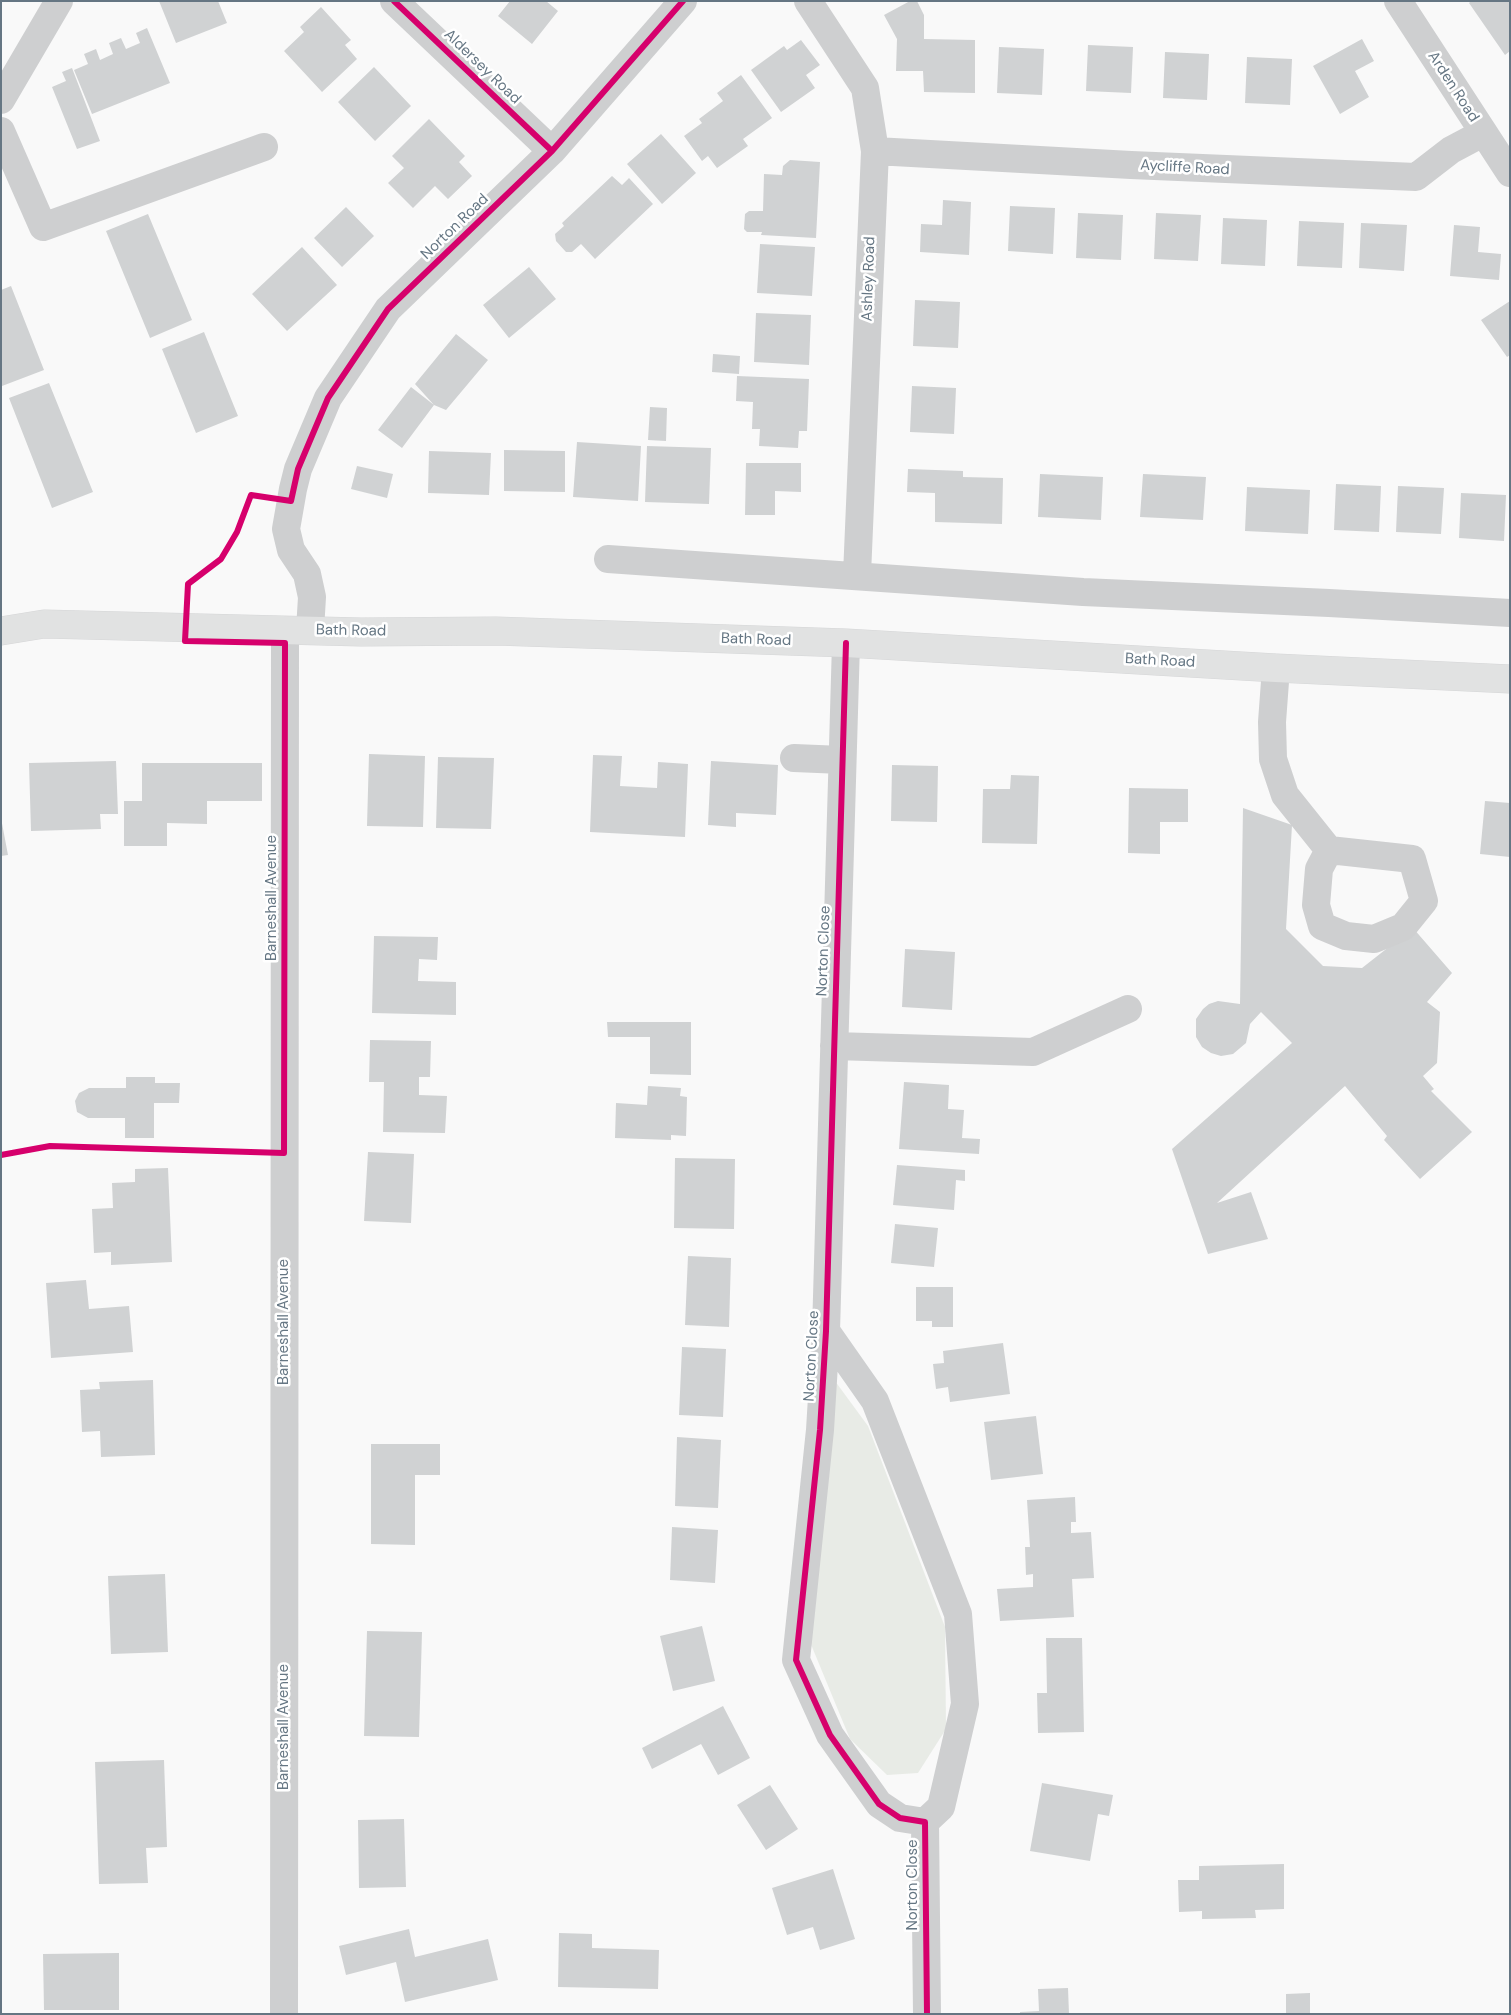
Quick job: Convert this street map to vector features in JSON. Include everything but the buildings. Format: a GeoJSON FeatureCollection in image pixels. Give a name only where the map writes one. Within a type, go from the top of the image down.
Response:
{"type":"FeatureCollection","features":[{"type":"Feature","properties":{"kind":"main road","name":"Bath Road"},"geometry":{"type":"LineString","coordinates":[[1,631],[44,624],[360,632],[496,631],[846,643],[1276,668],[1510,678]]}},
{"type":"Feature","properties":{"kind":"street"},"geometry":{"type":"LineString","coordinates":[[1,100],[59,1]]}},
{"type":"Feature","properties":{"kind":"street","name":"Aldersey Road"},"geometry":{"type":"LineString","coordinates":[[394,1],[552,151]]}},
{"type":"Feature","properties":{"kind":"street","name":"Norton Road"},"geometry":{"type":"LineString","coordinates":[[298,630],[312,597],[307,574],[291,550],[286,529],[298,469],[328,398],[388,309],[552,151],[683,1]]}},
{"type":"Feature","properties":{"kind":"street","name":"Ashley Road"},"geometry":{"type":"LineString","coordinates":[[808,1],[865,88],[875,150],[856,575]]}},
{"type":"Feature","properties":{"kind":"street","name":"Arden Road"},"geometry":{"type":"LineString","coordinates":[[1398,1],[1510,173]]}},
{"type":"Feature","properties":{"kind":"street"},"geometry":{"type":"LineString","coordinates":[[1,131],[43,227],[264,147]]}},
{"type":"Feature","properties":{"kind":"street","name":"Aycliffe Road"},"geometry":{"type":"LineString","coordinates":[[875,150],[1140,166],[1416,177],[1451,150],[1483,133]]}},
{"type":"Feature","properties":{"kind":"street"},"geometry":{"type":"LineString","coordinates":[[608,559],[1083,592],[1510,613]]}},
{"type":"Feature","properties":{"kind":"street","name":"Barneshall Avenue"},"geometry":{"type":"LineString","coordinates":[[284,2014],[298,630]]}},
{"type":"Feature","properties":{"kind":"street","name":"Norton Close"},"geometry":{"type":"LineString","coordinates":[[846,643],[826,1331],[820,1430],[796,1660],[830,1735],[879,1804],[900,1818],[925,1822]]}},
{"type":"Feature","properties":{"kind":"street"},"geometry":{"type":"LineString","coordinates":[[1276,668],[1272,722],[1273,759],[1285,795],[1329,850]]}},
{"type":"Feature","properties":{"kind":"street"},"geometry":{"type":"LineString","coordinates":[[794,758],[842,760]]}},
{"type":"Feature","properties":{"kind":"street"},"geometry":{"type":"LineString","coordinates":[[834,1046],[1033,1052],[1128,1009]]}},
{"type":"Feature","properties":{"kind":"street","name":"Norton Close"},"geometry":{"type":"LineString","coordinates":[[826,1331],[875,1401],[958,1614],[965,1704],[941,1807],[925,1822],[927,2014]]}},
{"type":"Feature","properties":{"kind":"shaded area"},"geometry":{"type":"Polygon","coordinates":[[[835,1381],[868,1426],[945,1627],[946,1729],[918,1773],[887,1775],[850,1739],[810,1642],[835,1381]]]}},
{"type":"Feature","properties":{"kind":"cycle path"},"geometry":{"type":"LineString","coordinates":[[394,1],[552,151]]}},
{"type":"Feature","properties":{"kind":"cycle path"},"geometry":{"type":"LineString","coordinates":[[1,1155],[50,1146],[284,1153],[285,643],[185,641],[188,584],[221,559],[237,532],[251,495],[291,501],[298,469],[328,398],[388,309],[552,151],[683,1]]}},
{"type":"Feature","properties":{"kind":"cycle path"},"geometry":{"type":"LineString","coordinates":[[846,643],[826,1331],[820,1430],[796,1660],[830,1735],[879,1804],[900,1818],[925,1822],[927,2014]]}}]}
